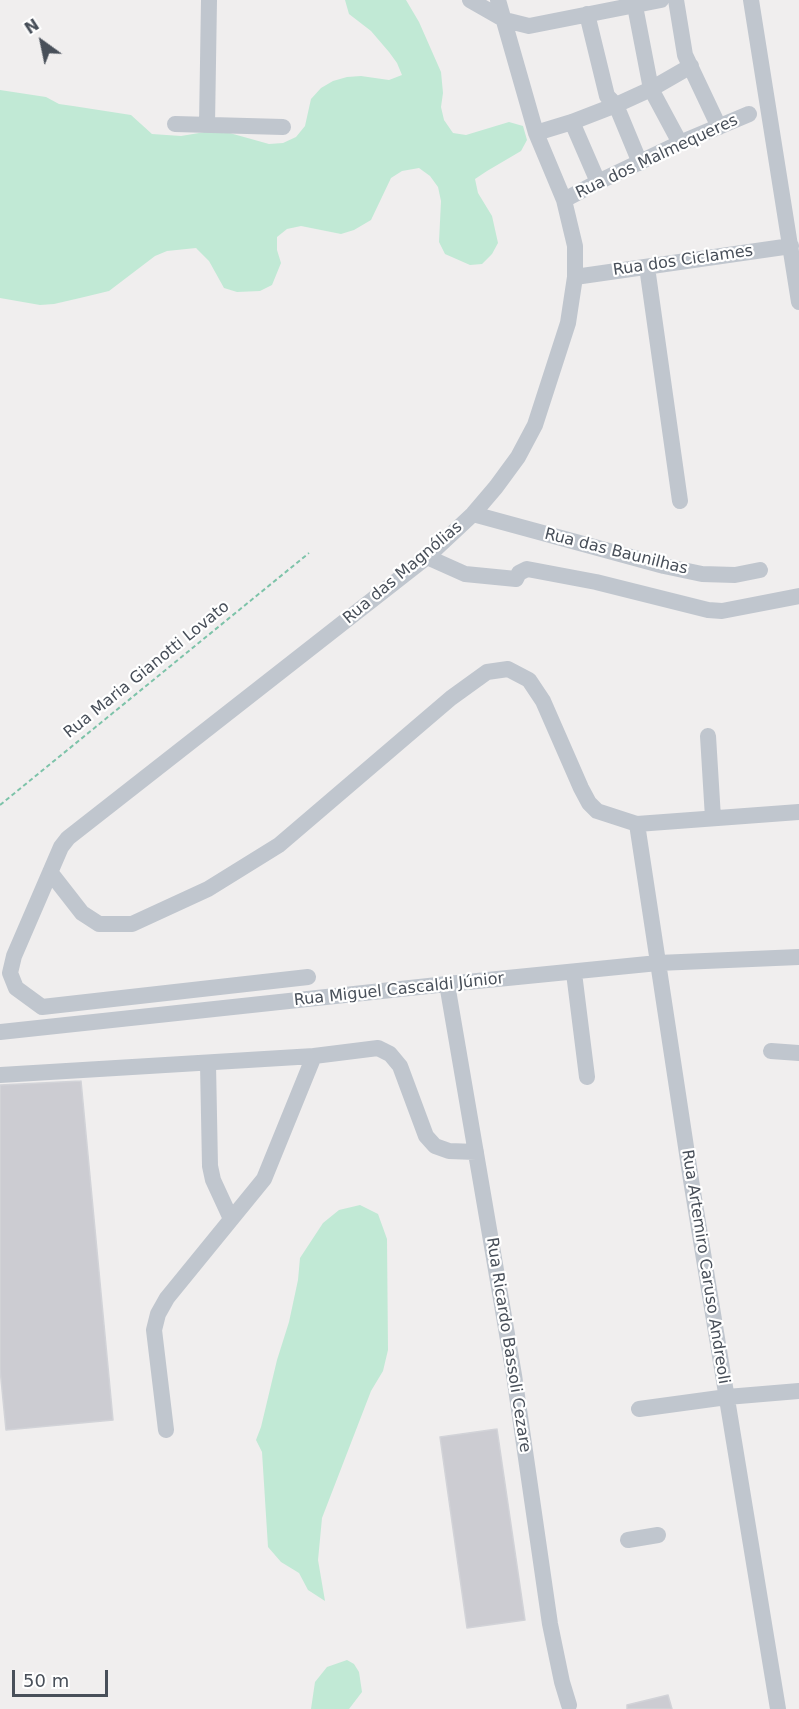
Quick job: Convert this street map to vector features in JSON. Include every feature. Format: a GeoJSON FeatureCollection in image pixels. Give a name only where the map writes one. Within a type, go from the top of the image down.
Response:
{"type":"FeatureCollection","features":[{"type":"Feature","properties":{"kind":"street"},"geometry":{"type":"LineString","coordinates":[[207,125],[209,0]]}},
{"type":"Feature","properties":{"kind":"street"},"geometry":{"type":"LineString","coordinates":[[470,0],[505,20],[529,26],[587,14],[606,6],[635,6],[661,0]]}},
{"type":"Feature","properties":{"kind":"street","name":"Rua das Magnólias"},"geometry":{"type":"LineString","coordinates":[[50,872],[61,847],[68,838],[427,557],[473,514],[518,457],[535,425],[568,322],[574,277],[575,246],[564,200],[536,134],[498,0]]}},
{"type":"Feature","properties":{"kind":"street"},"geometry":{"type":"LineString","coordinates":[[676,0],[685,55],[719,128]]}},
{"type":"Feature","properties":{"kind":"street"},"geometry":{"type":"LineString","coordinates":[[751,0],[799,302]]}},
{"type":"Feature","properties":{"kind":"street"},"geometry":{"type":"LineString","coordinates":[[635,6],[651,89],[680,143]]}},
{"type":"Feature","properties":{"kind":"street"},"geometry":{"type":"LineString","coordinates":[[587,14],[607,96],[616,105],[640,163]]}},
{"type":"Feature","properties":{"kind":"street"},"geometry":{"type":"LineString","coordinates":[[536,134],[572,123],[616,105],[651,89],[691,66]]}},
{"type":"Feature","properties":{"kind":"street","name":"Rua dos Malmequeres"},"geometry":{"type":"LineString","coordinates":[[564,200],[680,143],[749,114]]}},
{"type":"Feature","properties":{"kind":"street"},"geometry":{"type":"LineString","coordinates":[[572,123],[598,182]]}},
{"type":"Feature","properties":{"kind":"street"},"geometry":{"type":"LineString","coordinates":[[175,124],[283,127]]}},
{"type":"Feature","properties":{"kind":"street","name":"Rua dos Ciclames"},"geometry":{"type":"LineString","coordinates":[[574,277],[791,246]]}},
{"type":"Feature","properties":{"kind":"street"},"geometry":{"type":"LineString","coordinates":[[647,267],[680,501]]}},
{"type":"Feature","properties":{"kind":"street","name":"Rua das Baunilhas"},"geometry":{"type":"LineString","coordinates":[[473,514],[664,566],[702,574],[735,575],[760,570]]}},
{"type":"Feature","properties":{"kind":"street"},"geometry":{"type":"LineString","coordinates":[[427,557],[465,574],[516,579],[519,573],[527,569],[596,582],[708,610],[723,611],[799,596]]}},
{"type":"Feature","properties":{"kind":"street"},"geometry":{"type":"LineString","coordinates":[[308,977],[42,1007],[16,988],[10,973],[14,956],[50,872],[82,913],[99,924],[132,924],[208,889],[279,846],[451,698],[487,672],[508,669],[529,680],[543,701],[590,803],[597,811],[637,824],[799,812]]}},
{"type":"Feature","properties":{"kind":"street"},"geometry":{"type":"LineString","coordinates":[[708,736],[713,818]]}},
{"type":"Feature","properties":{"kind":"street","name":"Rua Artemiro Caruso Andreoli"},"geometry":{"type":"LineString","coordinates":[[637,824],[778,1709]]}},
{"type":"Feature","properties":{"kind":"street","name":"Rua Miguel Cascaldi Júnior"},"geometry":{"type":"LineString","coordinates":[[0,1032],[658,963],[799,957]]}},
{"type":"Feature","properties":{"kind":"street"},"geometry":{"type":"LineString","coordinates":[[574,973],[587,1077]]}},
{"type":"Feature","properties":{"kind":"street","name":"Rua Ricardo Bassoli Cezare"},"geometry":{"type":"LineString","coordinates":[[447,984],[514,1375],[550,1624],[565,1708]]}},
{"type":"Feature","properties":{"kind":"street"},"geometry":{"type":"LineString","coordinates":[[0,1075],[208,1064],[314,1056],[378,1048],[390,1054],[400,1066],[426,1136],[430,1141],[435,1146],[449,1151],[476,1152]]}},
{"type":"Feature","properties":{"kind":"street"},"geometry":{"type":"LineString","coordinates":[[771,1052],[799,1053]]}},
{"type":"Feature","properties":{"kind":"street"},"geometry":{"type":"LineString","coordinates":[[166,1430],[154,1329],[158,1314],[167,1298],[264,1179],[314,1056]]}},
{"type":"Feature","properties":{"kind":"street"},"geometry":{"type":"LineString","coordinates":[[208,1064],[210,1166],[213,1180],[231,1219]]}},
{"type":"Feature","properties":{"kind":"street"},"geometry":{"type":"LineString","coordinates":[[639,1409],[799,1390]]}},
{"type":"Feature","properties":{"kind":"street"},"geometry":{"type":"LineString","coordinates":[[628,1540],[658,1535]]}},
{"type":"Feature","properties":{"kind":"path","name":"Rua Maria Gianotti Lovato"},"geometry":{"type":"LineString","coordinates":[[0,806],[309,553]]}},
{"type":"Feature","properties":{"kind":"green space"},"geometry":{"type":"Polygon","coordinates":[[[345,0],[406,0],[419,22],[441,72],[443,93],[441,107],[444,120],[453,133],[466,135],[509,122],[523,126],[527,140],[521,151],[475,179],[478,193],[492,216],[498,243],[492,254],[482,264],[470,265],[445,254],[439,242],[441,201],[438,187],[430,176],[419,168],[402,171],[391,178],[371,220],[354,230],[341,234],[301,226],[287,229],[277,237],[277,250],[281,263],[272,285],[260,291],[237,292],[224,288],[209,261],[196,248],[167,251],[155,256],[109,291],[54,304],[40,305],[0,298],[0,90],[46,97],[59,104],[131,115],[152,134],[181,136],[211,131],[226,132],[269,144],[283,143],[296,137],[305,126],[311,99],[321,88],[333,81],[361,76],[389,80],[402,75],[397,63],[371,31],[349,14],[345,0]]]}},
{"type":"Feature","properties":{"kind":"green space"},"geometry":{"type":"Polygon","coordinates":[[[360,1205],[378,1214],[387,1239],[388,1350],[383,1371],[371,1391],[322,1518],[318,1560],[325,1601],[308,1590],[299,1573],[281,1562],[268,1547],[262,1452],[256,1440],[289,1322],[300,1258],[323,1223],[339,1210],[360,1205]]]}},
{"type":"Feature","properties":{"kind":"green space"},"geometry":{"type":"Polygon","coordinates":[[[347,1660],[354,1664],[359,1672],[362,1692],[349,1709],[311,1709],[315,1682],[327,1667],[347,1660]]]}},
{"type":"Feature","properties":{"kind":"building"},"geometry":{"type":"Polygon","coordinates":[[[81,1081],[113,1420],[6,1430],[0,1369],[0,1085],[81,1081]]]}},
{"type":"Feature","properties":{"kind":"building"},"geometry":{"type":"Polygon","coordinates":[[[497,1429],[525,1620],[467,1628],[440,1437],[497,1429]]]}},
{"type":"Feature","properties":{"kind":"building"},"geometry":{"type":"Polygon","coordinates":[[[668,1695],[672,1709],[627,1709],[627,1705],[668,1695]]]}}]}
